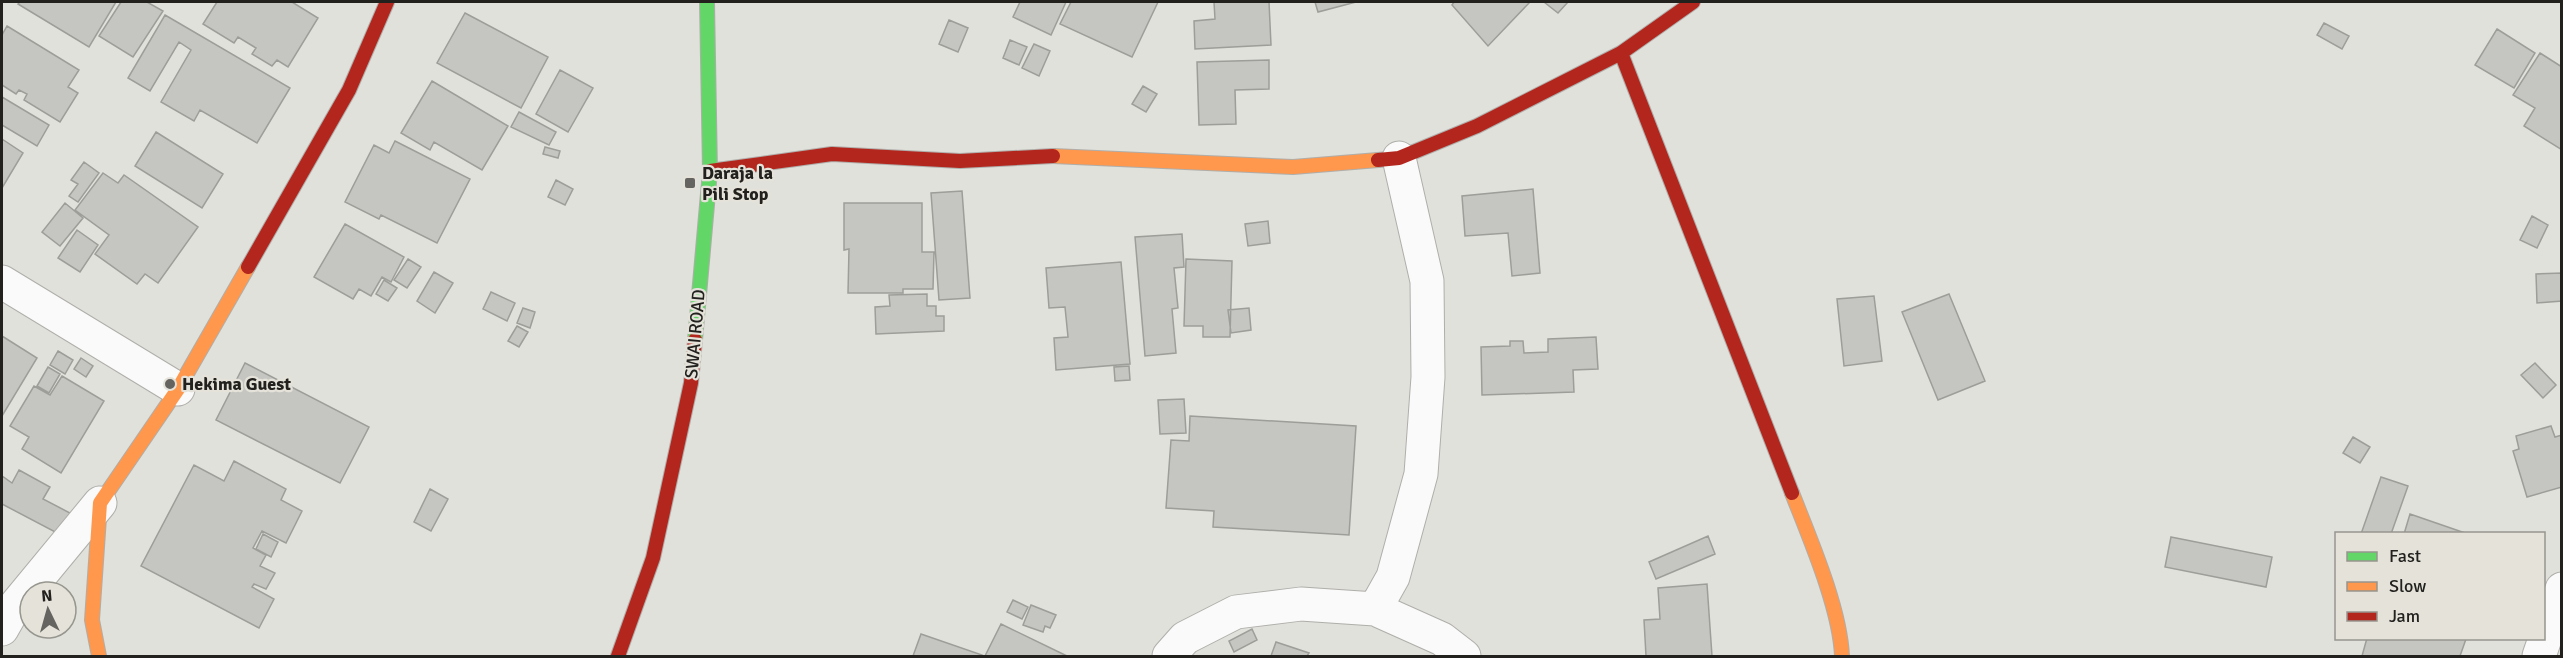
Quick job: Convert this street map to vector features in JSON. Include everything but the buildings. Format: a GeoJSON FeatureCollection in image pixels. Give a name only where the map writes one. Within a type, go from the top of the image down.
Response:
{"type":"FeatureCollection","features":[{"type":"Feature","properties":{"kind":"street"},"geometry":{"type":"LineString","coordinates":[[2,629],[15,606],[100,503],[178,389],[349,90],[387,2]]}},
{"type":"Feature","properties":{"kind":"street","name":"SWAI ROAD"},"geometry":{"type":"LineString","coordinates":[[618,657],[653,558],[691,383],[710,171],[707,2]]}},
{"type":"Feature","properties":{"kind":"street"},"geometry":{"type":"LineString","coordinates":[[710,171],[832,154],[960,161],[1067,155],[1293,167],[1399,158],[1477,126],[1621,53],[1693,2]]}},
{"type":"Feature","properties":{"kind":"street"},"geometry":{"type":"LineString","coordinates":[[1621,53],[1810,538],[1841,635],[1842,657]]}},
{"type":"Feature","properties":{"kind":"street"},"geometry":{"type":"LineString","coordinates":[[1375,609],[1393,577],[1420,474],[1428,377],[1426,280],[1399,158]]}},
{"type":"Feature","properties":{"kind":"street"},"geometry":{"type":"LineString","coordinates":[[2,282],[178,389]]}},
{"type":"Feature","properties":{"kind":"street"},"geometry":{"type":"LineString","coordinates":[[99,657],[92,620],[100,503]]}},
{"type":"Feature","properties":{"kind":"street"},"geometry":{"type":"LineString","coordinates":[[2545,640],[2562,590]]}},
{"type":"Feature","properties":{"kind":"street"},"geometry":{"type":"LineString","coordinates":[[1169,657],[1185,638],[1236,612],[1301,604],[1375,609],[1442,639],[1464,657]]}},
{"type":"Feature","properties":{"kind":"street"},"geometry":{"type":"LineString","coordinates":[[2539,657],[2545,640]]}},
{"type":"Feature","properties":{"kind":"traffic: fast"},"geometry":{"type":"LineString","coordinates":[[695,340],[710,171],[707,2]]}},
{"type":"Feature","properties":{"kind":"traffic: slow"},"geometry":{"type":"LineString","coordinates":[[1053,156],[1293,167],[1378,160]]}},
{"type":"Feature","properties":{"kind":"traffic: slow"},"geometry":{"type":"LineString","coordinates":[[99,656],[92,620],[100,503],[178,389],[248,267]]}},
{"type":"Feature","properties":{"kind":"traffic: slow"},"geometry":{"type":"LineString","coordinates":[[1792,493],[1830,595],[1842,656]]}},
{"type":"Feature","properties":{"kind":"traffic: jam"},"geometry":{"type":"LineString","coordinates":[[248,267],[349,90],[387,2]]}},
{"type":"Feature","properties":{"kind":"traffic: jam"},"geometry":{"type":"LineString","coordinates":[[1378,160],[1399,158],[1477,126],[1621,53],[1693,2]]}},
{"type":"Feature","properties":{"kind":"traffic: jam"},"geometry":{"type":"LineString","coordinates":[[1621,53],[1792,493]]}},
{"type":"Feature","properties":{"kind":"traffic: jam"},"geometry":{"type":"LineString","coordinates":[[710,171],[832,154],[960,161],[1053,156]]}},
{"type":"Feature","properties":{"kind":"traffic: jam"},"geometry":{"type":"LineString","coordinates":[[618,656],[653,558],[691,383],[695,340]]}},
{"type":"Feature","properties":{"kind":"place","name":"Daraja la Pili Stop"},"geometry":{"type":"Point","coordinates":[690,183]}},
{"type":"Feature","properties":{"kind":"place","name":"Hekima Guest"},"geometry":{"type":"Point","coordinates":[170,384]}}]}
